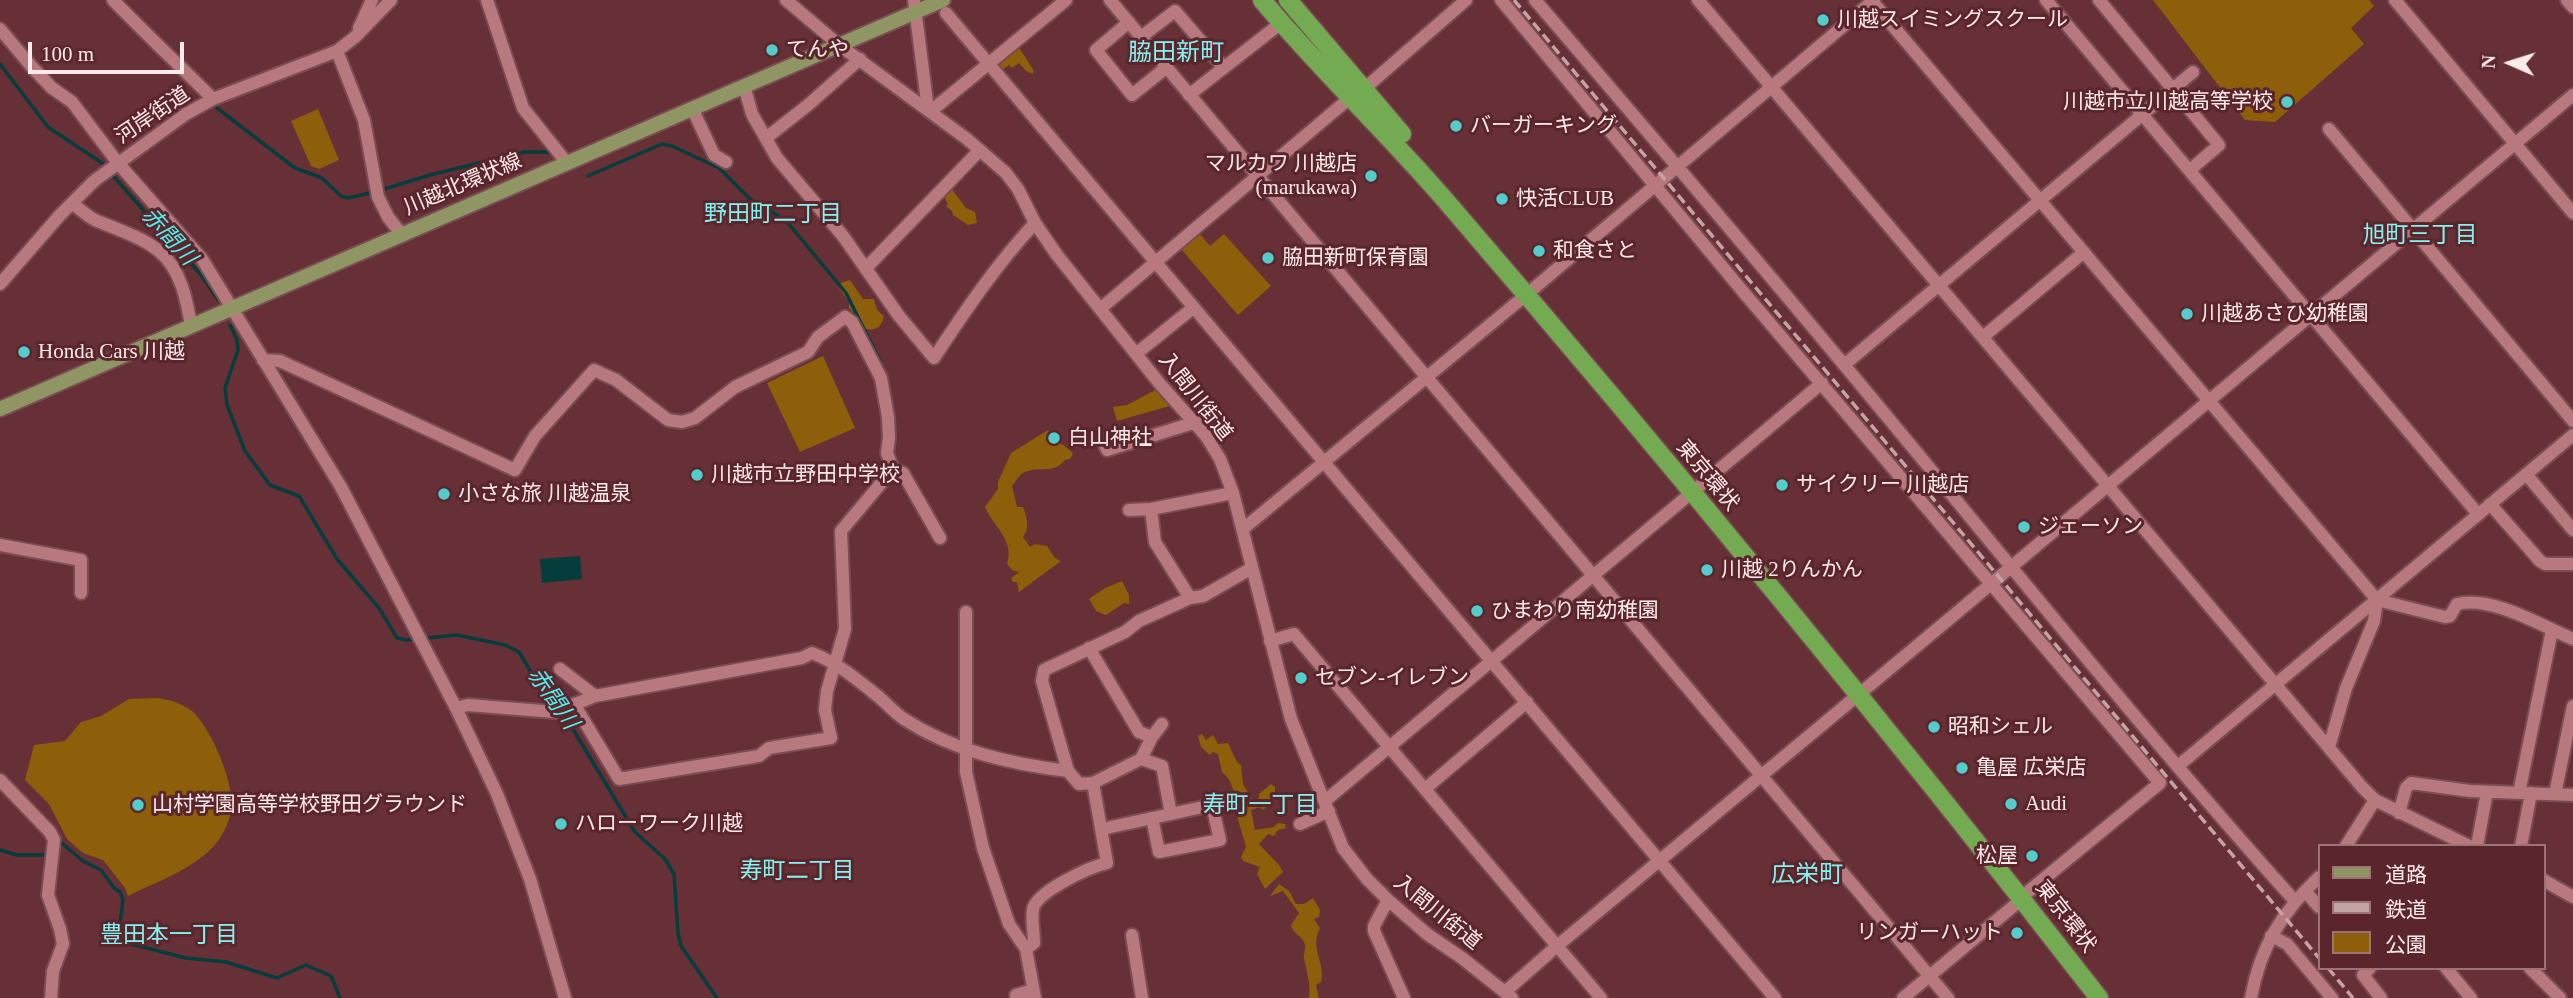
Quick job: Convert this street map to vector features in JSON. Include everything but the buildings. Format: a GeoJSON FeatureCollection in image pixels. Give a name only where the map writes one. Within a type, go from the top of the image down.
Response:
{"type":"FeatureCollection","features":[{"type":"Feature","properties":{"kind":"highway","name":"東京環状"},"geometry":{"type":"LineString","coordinates":[[1262,0],[1281,23],[1396,128]]}},
{"type":"Feature","properties":{"kind":"highway","name":"東京環状"},"geometry":{"type":"LineString","coordinates":[[1275,0],[1460,199],[1530,292]]}},
{"type":"Feature","properties":{"kind":"highway","name":"東京環状"},"geometry":{"type":"LineString","coordinates":[[1288,0],[1401,149],[1530,292],[1863,689],[2026,895],[2114,998]]}},
{"type":"Feature","properties":{"kind":"highway","name":"東京環状"},"geometry":{"type":"LineString","coordinates":[[2026,895],[2099,998]]}},
{"type":"Feature","properties":{"kind":"main road","name":"川越北環状線"},"geometry":{"type":"LineString","coordinates":[[0,409],[839,45],[915,6],[945,7]]}},
{"type":"Feature","properties":{"kind":"street"},"geometry":{"type":"LineString","coordinates":[[113,0],[146,36],[161,47],[213,99]]}},
{"type":"Feature","properties":{"kind":"street"},"geometry":{"type":"LineString","coordinates":[[355,37],[372,0]]}},
{"type":"Feature","properties":{"kind":"street","name":"河岸街道"},"geometry":{"type":"LineString","coordinates":[[0,284],[94,180],[186,114],[213,99],[337,51],[355,37],[391,0]]}},
{"type":"Feature","properties":{"kind":"street"},"geometry":{"type":"LineString","coordinates":[[487,0],[523,108],[567,163]]}},
{"type":"Feature","properties":{"kind":"street","name":"入間川街道"},"geometry":{"type":"LineString","coordinates":[[786,0],[839,45],[980,150],[1013,182],[1035,223],[1100,309],[1160,384],[1196,422],[1220,459],[1233,493],[1291,719],[1343,848],[1367,880],[1388,900],[1427,934],[1509,995]]}},
{"type":"Feature","properties":{"kind":"street"},"geometry":{"type":"LineString","coordinates":[[915,6],[928,110],[988,66],[1066,0]]}},
{"type":"Feature","properties":{"kind":"street"},"geometry":{"type":"LineString","coordinates":[[1110,0],[1948,998]]}},
{"type":"Feature","properties":{"kind":"street"},"geometry":{"type":"LineString","coordinates":[[1100,309],[1466,0]]}},
{"type":"Feature","properties":{"kind":"street"},"geometry":{"type":"LineString","coordinates":[[1501,0],[2160,783],[1903,998]]}},
{"type":"Feature","properties":{"kind":"street"},"geometry":{"type":"LineString","coordinates":[[1535,0],[2178,766],[2294,900]]}},
{"type":"Feature","properties":{"kind":"street"},"geometry":{"type":"LineString","coordinates":[[1698,0],[2274,685],[2375,800],[2465,844]]}},
{"type":"Feature","properties":{"kind":"street"},"geometry":{"type":"LineString","coordinates":[[2046,0],[2478,513]]}},
{"type":"Feature","properties":{"kind":"street"},"geometry":{"type":"LineString","coordinates":[[2099,0],[2219,145],[2190,170]]}},
{"type":"Feature","properties":{"kind":"street"},"geometry":{"type":"LineString","coordinates":[[2395,0],[2573,213]]}},
{"type":"Feature","properties":{"kind":"street"},"geometry":{"type":"LineString","coordinates":[[2567,0],[2573,7]]}},
{"type":"Feature","properties":{"kind":"street"},"geometry":{"type":"LineString","coordinates":[[1243,529],[1530,292],[1872,1],[2377,600],[2445,617],[2450,616],[2457,604],[2478,604],[2510,611],[2573,639]]}},
{"type":"Feature","properties":{"kind":"street"},"geometry":{"type":"LineString","coordinates":[[945,7],[988,66],[1775,998]]}},
{"type":"Feature","properties":{"kind":"street"},"geometry":{"type":"LineString","coordinates":[[1141,37],[1175,11],[1224,68]]}},
{"type":"Feature","properties":{"kind":"street"},"geometry":{"type":"LineString","coordinates":[[1129,22],[1096,50],[1132,95],[1167,67]]}},
{"type":"Feature","properties":{"kind":"street"},"geometry":{"type":"LineString","coordinates":[[1189,95],[1281,23]]}},
{"type":"Feature","properties":{"kind":"street"},"geometry":{"type":"LineString","coordinates":[[0,29],[52,88],[72,102],[118,163],[202,259],[341,487],[456,708],[496,794],[526,869],[565,998]]}},
{"type":"Feature","properties":{"kind":"street"},"geometry":{"type":"LineString","coordinates":[[337,51],[365,120],[378,197],[388,217],[402,235]]}},
{"type":"Feature","properties":{"kind":"street"},"geometry":{"type":"LineString","coordinates":[[766,138],[860,59]]}},
{"type":"Feature","properties":{"kind":"street"},"geometry":{"type":"LineString","coordinates":[[1844,365],[2193,72]]}},
{"type":"Feature","properties":{"kind":"street"},"geometry":{"type":"LineString","coordinates":[[744,86],[752,114],[777,158],[843,236],[912,334],[934,358],[1002,261],[1035,223]]}},
{"type":"Feature","properties":{"kind":"street"},"geometry":{"type":"LineString","coordinates":[[1509,995],[1557,946],[2211,401],[2573,95]]}},
{"type":"Feature","properties":{"kind":"street"},"geometry":{"type":"LineString","coordinates":[[692,108],[714,155],[726,162]]}},
{"type":"Feature","properties":{"kind":"street"},"geometry":{"type":"LineString","coordinates":[[2329,129],[2573,421]]}},
{"type":"Feature","properties":{"kind":"street"},"geometry":{"type":"LineString","coordinates":[[866,268],[980,150]]}},
{"type":"Feature","properties":{"kind":"street"},"geometry":{"type":"LineString","coordinates":[[73,204],[92,218],[159,251],[173,268],[180,284],[187,301],[191,326]]}},
{"type":"Feature","properties":{"kind":"street"},"geometry":{"type":"LineString","coordinates":[[1983,337],[2084,252]]}},
{"type":"Feature","properties":{"kind":"street"},"geometry":{"type":"LineString","coordinates":[[1136,353],[1193,308]]}},
{"type":"Feature","properties":{"kind":"street"},"geometry":{"type":"LineString","coordinates":[[263,360],[280,361],[515,470],[535,436],[594,370],[616,380],[668,420],[682,422],[695,418],[735,387],[808,352],[818,337],[845,317],[852,322],[881,378],[890,438],[887,453],[893,469],[903,473],[940,538]]}},
{"type":"Feature","properties":{"kind":"street"},"geometry":{"type":"LineString","coordinates":[[1300,824],[1327,806],[1390,747],[1822,383]]}},
{"type":"Feature","properties":{"kind":"street"},"geometry":{"type":"LineString","coordinates":[[1102,438],[1107,450],[1196,422]]}},
{"type":"Feature","properties":{"kind":"street"},"geometry":{"type":"LineString","coordinates":[[2178,766],[2573,435]]}},
{"type":"Feature","properties":{"kind":"street"},"geometry":{"type":"LineString","coordinates":[[565,709],[619,779],[759,756],[769,748],[831,738],[825,710],[827,691],[845,629],[841,531],[893,469]]}},
{"type":"Feature","properties":{"kind":"street"},"geometry":{"type":"LineString","coordinates":[[2526,474],[2573,530]]}},
{"type":"Feature","properties":{"kind":"street"},"geometry":{"type":"LineString","coordinates":[[1129,510],[1151,509],[1233,493]]}},
{"type":"Feature","properties":{"kind":"street"},"geometry":{"type":"LineString","coordinates":[[2490,503],[2540,561],[2545,564],[2573,564]]}},
{"type":"Feature","properties":{"kind":"street"},"geometry":{"type":"LineString","coordinates":[[1151,509],[1155,542],[1190,598]]}},
{"type":"Feature","properties":{"kind":"street"},"geometry":{"type":"LineString","coordinates":[[0,545],[81,560],[81,593]]}},
{"type":"Feature","properties":{"kind":"street"},"geometry":{"type":"LineString","coordinates":[[1162,723],[1141,759],[1093,783],[1079,784],[1068,771],[1042,681],[1044,670],[1125,632],[1139,621],[1190,598],[1203,596],[1252,568]]}},
{"type":"Feature","properties":{"kind":"street"},"geometry":{"type":"LineString","coordinates":[[2329,747],[2346,688],[2374,621],[2377,600]]}},
{"type":"Feature","properties":{"kind":"street"},"geometry":{"type":"LineString","coordinates":[[965,612],[966,772],[983,848],[1009,924],[1026,948],[1034,994],[1016,995],[1017,998]]}},
{"type":"Feature","properties":{"kind":"street"},"geometry":{"type":"LineString","coordinates":[[2521,844],[2525,793],[2552,630]]}},
{"type":"Feature","properties":{"kind":"street"},"geometry":{"type":"LineString","coordinates":[[1270,641],[1294,634],[1601,998]]}},
{"type":"Feature","properties":{"kind":"street"},"geometry":{"type":"LineString","coordinates":[[1089,648],[1139,732],[1152,737]]}},
{"type":"Feature","properties":{"kind":"street"},"geometry":{"type":"LineString","coordinates":[[456,708],[468,705],[565,709],[595,696],[802,658],[812,653],[835,662],[902,718],[978,754],[1026,766],[1068,771]]}},
{"type":"Feature","properties":{"kind":"street"},"geometry":{"type":"LineString","coordinates":[[560,669],[595,696]]}},
{"type":"Feature","properties":{"kind":"street"},"geometry":{"type":"LineString","coordinates":[[1425,789],[1527,702]]}},
{"type":"Feature","properties":{"kind":"street"},"geometry":{"type":"LineString","coordinates":[[2555,794],[2573,706]]}},
{"type":"Feature","properties":{"kind":"street"},"geometry":{"type":"LineString","coordinates":[[1141,759],[1162,766],[1171,814]]}},
{"type":"Feature","properties":{"kind":"street"},"geometry":{"type":"LineString","coordinates":[[0,780],[50,832],[54,840],[48,895],[60,929],[62,944],[53,971],[51,998]]}},
{"type":"Feature","properties":{"kind":"street"},"geometry":{"type":"LineString","coordinates":[[1026,948],[1034,943],[1033,908],[1038,899],[1087,867],[1107,863],[1093,783]]}},
{"type":"Feature","properties":{"kind":"street"},"geometry":{"type":"LineString","coordinates":[[2399,813],[2406,788],[2411,783],[2487,792],[2573,795]]}},
{"type":"Feature","properties":{"kind":"street"},"geometry":{"type":"LineString","coordinates":[[2477,844],[2487,792]]}},
{"type":"Feature","properties":{"kind":"street"},"geometry":{"type":"LineString","coordinates":[[2347,844],[2375,800]]}},
{"type":"Feature","properties":{"kind":"street"},"geometry":{"type":"LineString","coordinates":[[1102,828],[1212,805],[1220,839],[1159,852],[1152,818]]}},
{"type":"Feature","properties":{"kind":"street"},"geometry":{"type":"LineString","coordinates":[[2251,998],[2256,974],[2271,936],[2294,900],[2318,878]]}},
{"type":"Feature","properties":{"kind":"street"},"geometry":{"type":"LineString","coordinates":[[2545,881],[2573,897]]}},
{"type":"Feature","properties":{"kind":"street"},"geometry":{"type":"LineString","coordinates":[[2305,891],[2318,906]]}},
{"type":"Feature","properties":{"kind":"street"},"geometry":{"type":"LineString","coordinates":[[1388,900],[1374,931],[1404,998]]}},
{"type":"Feature","properties":{"kind":"street"},"geometry":{"type":"LineString","coordinates":[[1132,935],[1142,998]]}},
{"type":"Feature","properties":{"kind":"street"},"geometry":{"type":"LineString","coordinates":[[2271,936],[2287,944],[2332,998]]}},
{"type":"Feature","properties":{"kind":"street"},"geometry":{"type":"LineString","coordinates":[[2368,970],[2363,975],[2381,998]]}},
{"type":"Feature","properties":{"kind":"street"},"geometry":{"type":"LineString","coordinates":[[2448,970],[2471,998]]}},
{"type":"Feature","properties":{"kind":"street"},"geometry":{"type":"LineString","coordinates":[[2532,970],[2560,998]]}},
{"type":"Feature","properties":{"kind":"green space","name":"川越市立川越高等学校"},"geometry":{"type":"Polygon","coordinates":[[[2153,0],[2369,0],[2374,6],[2351,28],[2364,44],[2275,122],[2245,120],[2153,0]]]}},
{"type":"Feature","properties":{"kind":"green space"},"geometry":{"type":"Polygon","coordinates":[[[1020,49],[1034,71],[1033,74],[1019,63],[1002,70],[999,67],[999,62],[1013,55],[1012,52],[1020,49]]]}},
{"type":"Feature","properties":{"kind":"green space"},"geometry":{"type":"Polygon","coordinates":[[[318,109],[339,160],[319,169],[311,166],[291,121],[318,109]]]}},
{"type":"Feature","properties":{"kind":"green space"},"geometry":{"type":"Polygon","coordinates":[[[951,188],[966,208],[975,212],[977,223],[968,225],[953,215],[946,206],[948,204],[943,195],[951,188]]]}},
{"type":"Feature","properties":{"kind":"green space"},"geometry":{"type":"Polygon","coordinates":[[[1200,234],[1210,246],[1224,234],[1271,286],[1238,315],[1181,249],[1200,234]]]}},
{"type":"Feature","properties":{"kind":"green space"},"geometry":{"type":"Polygon","coordinates":[[[850,280],[863,299],[874,299],[877,310],[884,316],[876,328],[862,328],[856,321],[856,315],[849,308],[849,302],[839,288],[841,283],[850,280]]]}},
{"type":"Feature","properties":{"kind":"green space"},"geometry":{"type":"Polygon","coordinates":[[[823,356],[855,428],[800,452],[767,383],[823,356]]]}},
{"type":"Feature","properties":{"kind":"green space"},"geometry":{"type":"Polygon","coordinates":[[[1159,388],[1173,405],[1117,421],[1113,407],[1127,405],[1159,388]]]}},
{"type":"Feature","properties":{"kind":"green space"},"geometry":{"type":"Polygon","coordinates":[[[1048,430],[1055,443],[1062,444],[1073,453],[1070,459],[1055,468],[1023,473],[1012,486],[1017,507],[1023,507],[1027,519],[1027,530],[1023,537],[1030,547],[1035,544],[1047,546],[1055,558],[1061,561],[1019,592],[1017,582],[1013,582],[1011,578],[1019,572],[1012,570],[1007,564],[1009,556],[1006,541],[985,507],[998,489],[998,482],[1011,453],[1048,430]]]}},
{"type":"Feature","properties":{"kind":"green space"},"geometry":{"type":"Polygon","coordinates":[[[1122,581],[1129,595],[1129,604],[1124,603],[1106,615],[1096,611],[1089,599],[1122,581]]]}},
{"type":"Feature","properties":{"kind":"green space"},"geometry":{"type":"Polygon","coordinates":[[[158,698],[188,708],[203,723],[226,774],[230,787],[231,810],[222,835],[203,856],[172,875],[128,896],[103,860],[83,853],[67,839],[49,804],[25,780],[34,745],[65,741],[81,722],[101,716],[129,699],[158,698]]]}},
{"type":"Feature","properties":{"kind":"green space"},"geometry":{"type":"Polygon","coordinates":[[[1202,734],[1206,740],[1213,735],[1218,744],[1228,743],[1241,765],[1243,784],[1253,801],[1271,784],[1275,787],[1275,799],[1263,810],[1260,807],[1251,810],[1255,830],[1274,827],[1278,823],[1285,824],[1286,828],[1278,830],[1274,836],[1268,834],[1259,844],[1283,872],[1265,889],[1257,874],[1260,867],[1243,861],[1241,857],[1246,847],[1236,812],[1240,794],[1235,794],[1229,779],[1222,772],[1218,754],[1213,752],[1210,755],[1201,747],[1198,736],[1202,734]]]}},
{"type":"Feature","properties":{"kind":"green space"},"geometry":{"type":"Polygon","coordinates":[[[1279,884],[1289,891],[1296,904],[1304,904],[1313,898],[1320,910],[1319,917],[1314,919],[1320,928],[1316,943],[1322,975],[1321,982],[1316,985],[1319,998],[1309,998],[1304,959],[1305,944],[1291,925],[1299,913],[1283,891],[1270,896],[1279,884]]]}},
{"type":"Feature","properties":{"kind":"water"},"geometry":{"type":"Polygon","coordinates":[[[580,556],[582,579],[542,583],[540,559],[580,556]]]}},
{"type":"Feature","properties":{"kind":"waterway","name":"赤間川"},"geometry":{"type":"LineString","coordinates":[[0,64],[48,127],[102,163]]}},
{"type":"Feature","properties":{"kind":"waterway"},"geometry":{"type":"LineString","coordinates":[[217,108],[295,168],[322,178],[341,196],[348,198],[370,193]]}},
{"type":"Feature","properties":{"kind":"waterway"},"geometry":{"type":"LineString","coordinates":[[588,176],[662,144],[719,168],[757,206],[771,211],[788,223],[846,293],[880,361]]}},
{"type":"Feature","properties":{"kind":"waterway"},"geometry":{"type":"LineString","coordinates":[[381,190],[524,152],[550,152]]}},
{"type":"Feature","properties":{"kind":"waterway","name":"赤間川"},"geometry":{"type":"LineString","coordinates":[[114,177],[202,276],[218,300]]}},
{"type":"Feature","properties":{"kind":"waterway","name":"赤間川"},"geometry":{"type":"LineString","coordinates":[[230,325],[238,350],[225,388],[227,405],[245,451],[270,485],[299,496],[337,559],[379,608],[397,638],[407,640],[457,635],[505,645],[519,652],[537,682],[559,706]]}},
{"type":"Feature","properties":{"kind":"waterway","name":"赤間川"},"geometry":{"type":"LineString","coordinates":[[563,713],[635,832],[665,859],[674,874],[681,946],[717,998]]}},
{"type":"Feature","properties":{"kind":"waterway"},"geometry":{"type":"LineString","coordinates":[[58,840],[83,861],[101,870],[120,892],[123,900],[119,930],[131,944],[186,958],[226,962],[277,978],[306,965],[331,976],[340,998]]}},
{"type":"Feature","properties":{"kind":"waterway"},"geometry":{"type":"LineString","coordinates":[[0,850],[17,855],[48,855]]}},
{"type":"Feature","properties":{"kind":"railway"},"geometry":{"type":"LineString","coordinates":[[1514,0],[2318,957]]}},
{"type":"Feature","properties":{"kind":"railway"},"geometry":{"type":"LineString","coordinates":[[2330,970],[2353,998]]}},
{"type":"Feature","properties":{"kind":"place","name":"川越スイミングスクール"},"geometry":{"type":"Point","coordinates":[1823,20]}},
{"type":"Feature","properties":{"kind":"place","name":"てんや"},"geometry":{"type":"Point","coordinates":[772,50]}},
{"type":"Feature","properties":{"kind":"place","name":"川越市立川越高等学校"},"geometry":{"type":"Point","coordinates":[2287,102]}},
{"type":"Feature","properties":{"kind":"place","name":"バーガーキング"},"geometry":{"type":"Point","coordinates":[1456,126]}},
{"type":"Feature","properties":{"kind":"place","name":"マルカワ 川越店 (marukawa)"},"geometry":{"type":"Point","coordinates":[1371,176]}},
{"type":"Feature","properties":{"kind":"place","name":"快活CLUB"},"geometry":{"type":"Point","coordinates":[1502,199]}},
{"type":"Feature","properties":{"kind":"place","name":"和食さと"},"geometry":{"type":"Point","coordinates":[1539,251]}},
{"type":"Feature","properties":{"kind":"place","name":"脇田新町保育園"},"geometry":{"type":"Point","coordinates":[1268,258]}},
{"type":"Feature","properties":{"kind":"place","name":"川越あさひ幼稚園"},"geometry":{"type":"Point","coordinates":[2187,314]}},
{"type":"Feature","properties":{"kind":"place","name":"Honda Cars 川越"},"geometry":{"type":"Point","coordinates":[24,352]}},
{"type":"Feature","properties":{"kind":"place","name":"白山神社"},"geometry":{"type":"Point","coordinates":[1054,438]}},
{"type":"Feature","properties":{"kind":"place","name":"川越市立野田中学校"},"geometry":{"type":"Point","coordinates":[697,475]}},
{"type":"Feature","properties":{"kind":"place","name":"サイクリー 川越店"},"geometry":{"type":"Point","coordinates":[1782,485]}},
{"type":"Feature","properties":{"kind":"place","name":"小さな旅 川越温泉"},"geometry":{"type":"Point","coordinates":[444,494]}},
{"type":"Feature","properties":{"kind":"place","name":"ジェーソン"},"geometry":{"type":"Point","coordinates":[2024,527]}},
{"type":"Feature","properties":{"kind":"place","name":"川越 2りんかん"},"geometry":{"type":"Point","coordinates":[1707,570]}},
{"type":"Feature","properties":{"kind":"place","name":"ひまわり南幼稚園"},"geometry":{"type":"Point","coordinates":[1477,611]}},
{"type":"Feature","properties":{"kind":"place","name":"セブン-イレブン"},"geometry":{"type":"Point","coordinates":[1301,678]}},
{"type":"Feature","properties":{"kind":"place","name":"昭和シェル"},"geometry":{"type":"Point","coordinates":[1934,727]}},
{"type":"Feature","properties":{"kind":"place","name":"亀屋 広栄店"},"geometry":{"type":"Point","coordinates":[1962,768]}},
{"type":"Feature","properties":{"kind":"place","name":"Audi"},"geometry":{"type":"Point","coordinates":[2011,804]}},
{"type":"Feature","properties":{"kind":"place","name":"山村学園高等学校野田グラウンド"},"geometry":{"type":"Point","coordinates":[138,805]}},
{"type":"Feature","properties":{"kind":"place","name":"ハローワーク川越"},"geometry":{"type":"Point","coordinates":[561,824]}},
{"type":"Feature","properties":{"kind":"place","name":"松屋"},"geometry":{"type":"Point","coordinates":[2032,856]}},
{"type":"Feature","properties":{"kind":"place","name":"リンガーハット"},"geometry":{"type":"Point","coordinates":[2017,933]}},
{"type":"Feature","properties":{"kind":"district","name":"脇田新町"},"geometry":{"type":"Point","coordinates":[1176,54]}},
{"type":"Feature","properties":{"kind":"district","name":"野田町二丁目"},"geometry":{"type":"Point","coordinates":[773,215]}},
{"type":"Feature","properties":{"kind":"district","name":"旭町三丁目"},"geometry":{"type":"Point","coordinates":[2420,236]}},
{"type":"Feature","properties":{"kind":"district","name":"寿町一丁目"},"geometry":{"type":"Point","coordinates":[1260,806]}},
{"type":"Feature","properties":{"kind":"district","name":"寿町二丁目"},"geometry":{"type":"Point","coordinates":[797,872]}},
{"type":"Feature","properties":{"kind":"district","name":"広栄町"},"geometry":{"type":"Point","coordinates":[1807,876]}},
{"type":"Feature","properties":{"kind":"district","name":"豊田本一丁目"},"geometry":{"type":"Point","coordinates":[169,936]}}]}
